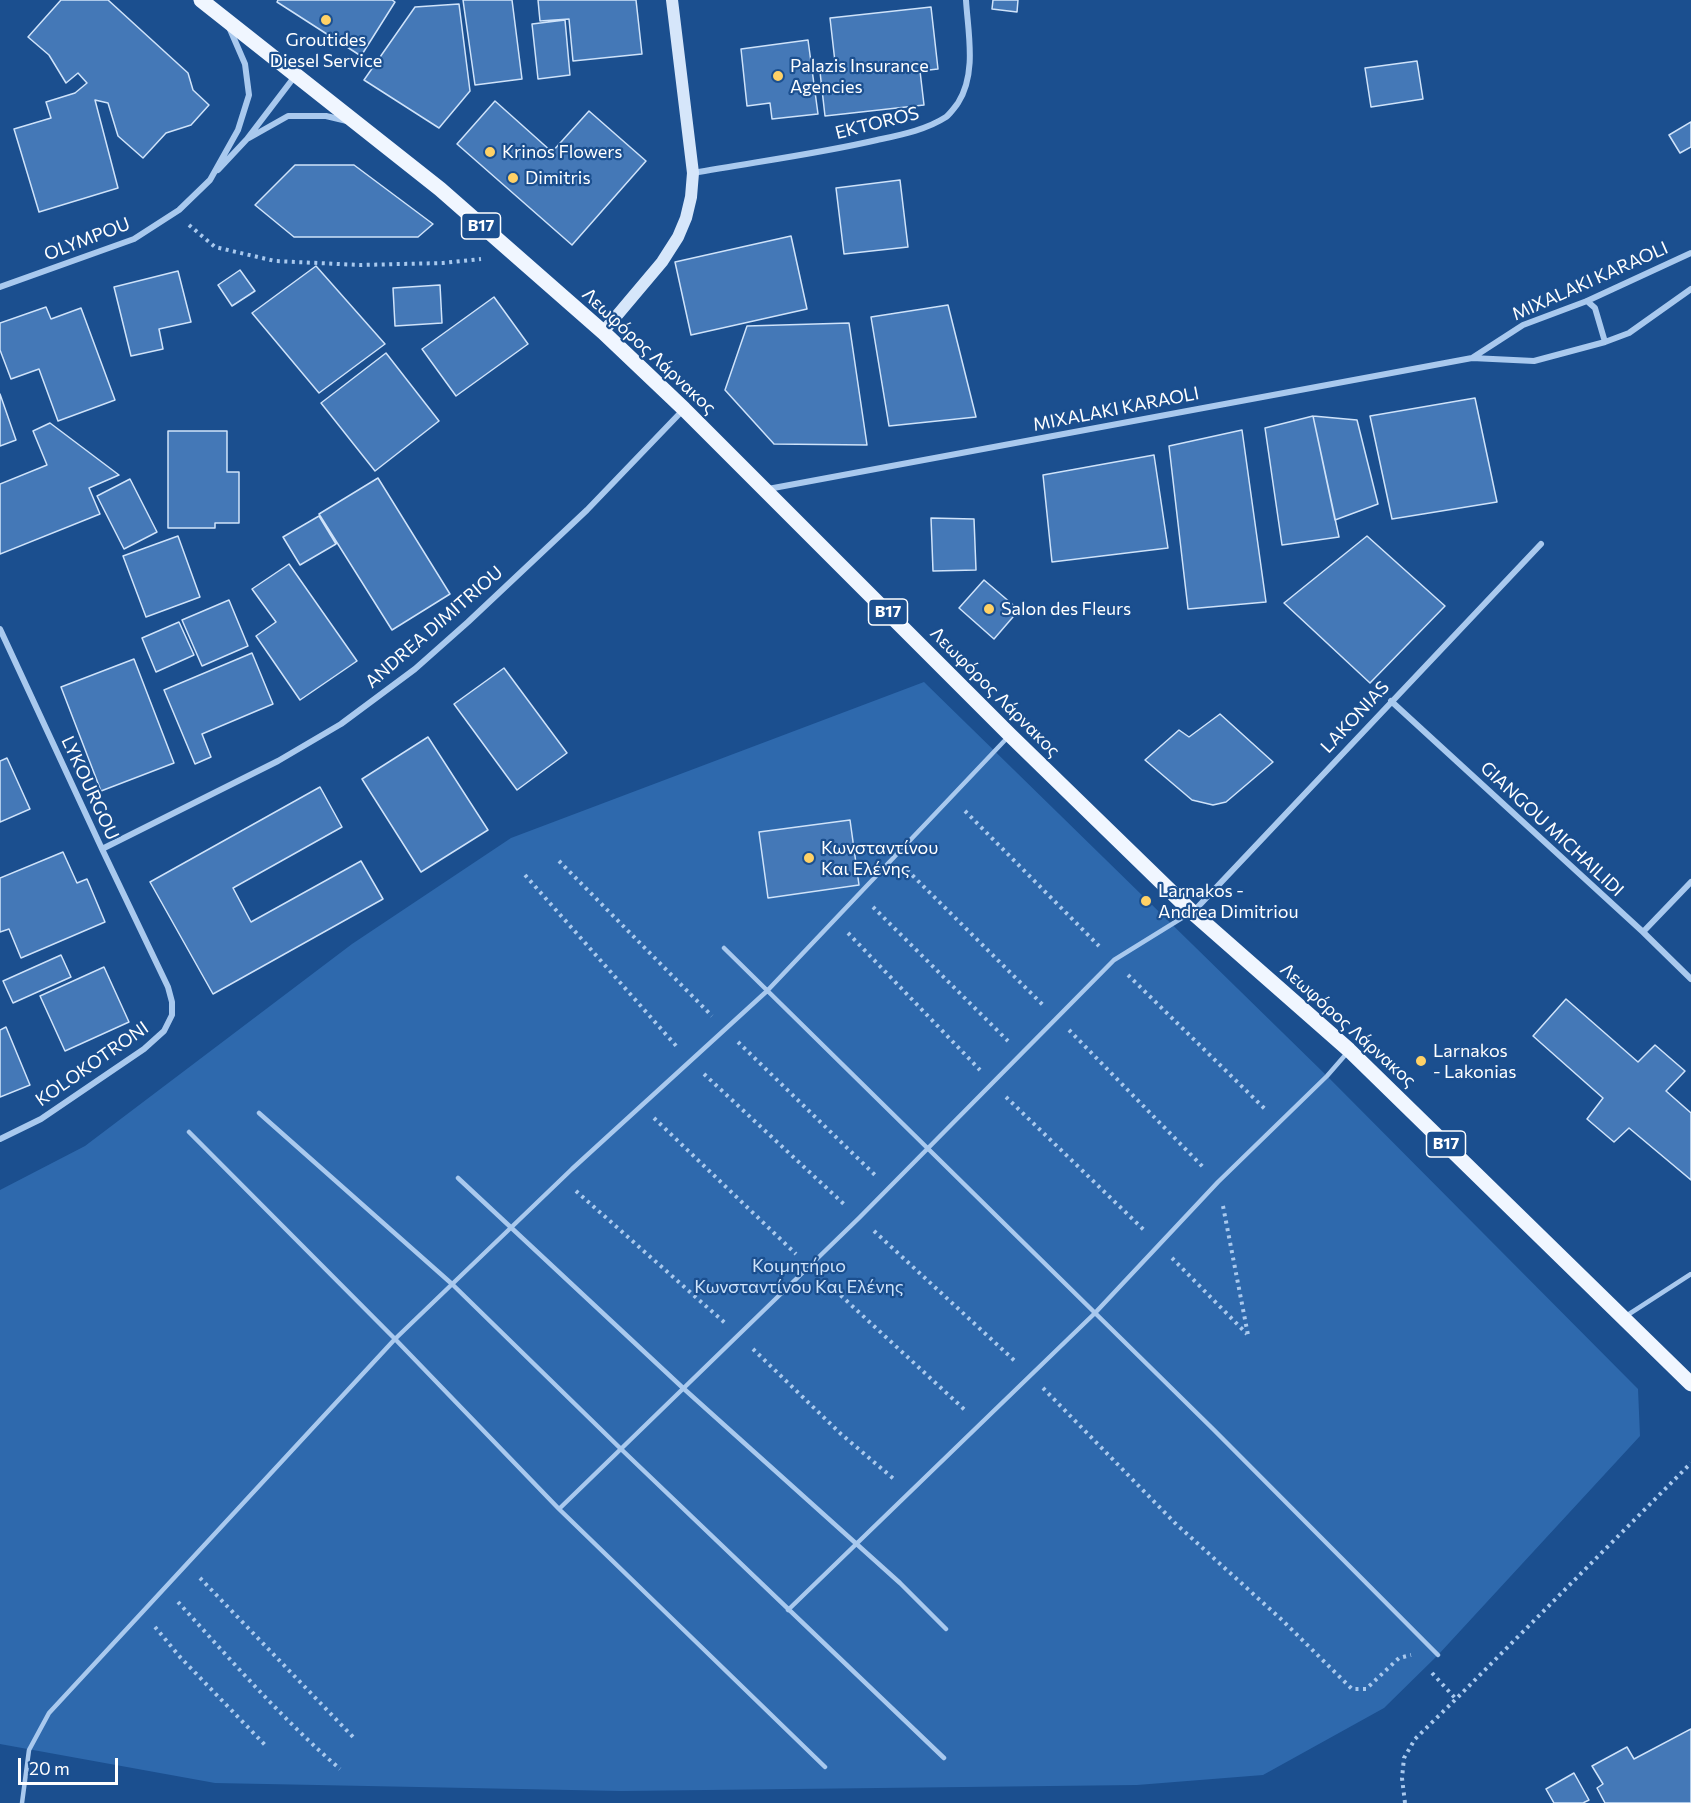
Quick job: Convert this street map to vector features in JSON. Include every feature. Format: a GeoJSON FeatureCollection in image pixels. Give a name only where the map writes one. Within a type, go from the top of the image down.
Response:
{"type":"FeatureCollection","features":[{"type":"Feature","properties":{"kind":"main road","name":"Λεωφόρος Λάρνακος"},"geometry":{"type":"LineString","coordinates":[[201,0],[440,189],[603,332],[684,408],[1010,735],[1192,912],[1349,1050],[1691,1384]]}},
{"type":"Feature","properties":{"kind":"street"},"geometry":{"type":"LineString","coordinates":[[603,332],[662,262],[678,237],[691,197],[693,173],[672,0]]}},
{"type":"Feature","properties":{"kind":"street","name":"EKTOROS"},"geometry":{"type":"LineString","coordinates":[[693,173],[853,146],[929,126],[948,116],[961,97],[968,74],[970,57],[966,0]]}},
{"type":"Feature","properties":{"kind":"street","name":"OLYMPOU"},"geometry":{"type":"LineString","coordinates":[[0,287],[134,240],[174,213],[210,180],[238,130],[249,94],[245,64],[225,19]]}},
{"type":"Feature","properties":{"kind":"street"},"geometry":{"type":"LineString","coordinates":[[210,180],[247,139],[296,75]]}},
{"type":"Feature","properties":{"kind":"street"},"geometry":{"type":"LineString","coordinates":[[247,139],[288,116],[326,116],[356,123]]}},
{"type":"Feature","properties":{"kind":"street","name":"MIXALAKI KARAOLI"},"geometry":{"type":"LineString","coordinates":[[1472,358],[1523,325],[1587,301],[1691,253]]}},
{"type":"Feature","properties":{"kind":"street","name":"MIXALAKI KARAOLI"},"geometry":{"type":"LineString","coordinates":[[765,490],[1472,358],[1534,361],[1605,342],[1629,333],[1691,289]]}},
{"type":"Feature","properties":{"kind":"street"},"geometry":{"type":"LineString","coordinates":[[1587,301],[1595,308],[1605,342]]}},
{"type":"Feature","properties":{"kind":"street","name":"ANDREA DIMITRIOU"},"geometry":{"type":"LineString","coordinates":[[102,849],[278,761],[341,724],[415,669],[587,510],[684,408]]}},
{"type":"Feature","properties":{"kind":"street","name":"LAKONIAS"},"geometry":{"type":"LineString","coordinates":[[1192,912],[1541,544]]}},
{"type":"Feature","properties":{"kind":"street","name":"LYKOURGOU"},"geometry":{"type":"LineString","coordinates":[[0,629],[154,958]]}},
{"type":"Feature","properties":{"kind":"street","name":"GIANGOU MICHAILIDI"},"geometry":{"type":"LineString","coordinates":[[1391,701],[1691,979]]}},
{"type":"Feature","properties":{"kind":"street"},"geometry":{"type":"LineString","coordinates":[[1642,932],[1691,882]]}},
{"type":"Feature","properties":{"kind":"street","name":"KOLOKOTRONI"},"geometry":{"type":"LineString","coordinates":[[0,1139],[41,1119],[144,1049],[164,1031],[172,1016],[172,1002],[168,987],[154,958]]}},
{"type":"Feature","properties":{"kind":"lane"},"geometry":{"type":"LineString","coordinates":[[22,1803],[29,1750],[49,1713],[142,1612],[395,1339],[572,1169],[766,991],[1010,735]]}},
{"type":"Feature","properties":{"kind":"lane"},"geometry":{"type":"LineString","coordinates":[[559,1509],[929,1149],[1114,960],[1192,912]]}},
{"type":"Feature","properties":{"kind":"lane"},"geometry":{"type":"LineString","coordinates":[[724,948],[1213,1429],[1438,1655]]}},
{"type":"Feature","properties":{"kind":"lane"},"geometry":{"type":"LineString","coordinates":[[788,1610],[1095,1313],[1218,1182],[1327,1076],[1349,1050]]}},
{"type":"Feature","properties":{"kind":"lane"},"geometry":{"type":"LineString","coordinates":[[260,1113],[452,1284],[944,1758]]}},
{"type":"Feature","properties":{"kind":"lane"},"geometry":{"type":"LineString","coordinates":[[189,1132],[395,1339],[559,1509],[825,1767]]}},
{"type":"Feature","properties":{"kind":"lane"},"geometry":{"type":"LineString","coordinates":[[458,1178],[683,1388],[900,1583],[946,1629]]}},
{"type":"Feature","properties":{"kind":"lane"},"geometry":{"type":"LineString","coordinates":[[1624,1317],[1691,1274]]}},
{"type":"Feature","properties":{"kind":"path"},"geometry":{"type":"LineString","coordinates":[[174,213],[215,247],[275,261],[360,265],[443,263],[514,255]]}},
{"type":"Feature","properties":{"kind":"path"},"geometry":{"type":"LineString","coordinates":[[835,919],[993,1083],[1160,1245],[1248,1335],[1218,1182],[895,857]]}},
{"type":"Feature","properties":{"kind":"path"},"geometry":{"type":"LineString","coordinates":[[525,875],[690,1061],[1030,1375],[1176,1523],[1282,1620],[1352,1689],[1366,1689],[1399,1658],[1411,1655],[1420,1660]]}},
{"type":"Feature","properties":{"kind":"path"},"geometry":{"type":"LineString","coordinates":[[860,894],[1021,1054]]}},
{"type":"Feature","properties":{"kind":"path"},"geometry":{"type":"LineString","coordinates":[[1405,1803],[1402,1778],[1404,1758],[1415,1738],[1691,1463]]}},
{"type":"Feature","properties":{"kind":"path"},"geometry":{"type":"LineString","coordinates":[[187,1564],[354,1738]]}},
{"type":"Feature","properties":{"kind":"path"},"geometry":{"type":"LineString","coordinates":[[165,1588],[266,1697],[340,1769]]}},
{"type":"Feature","properties":{"kind":"path"},"geometry":{"type":"LineString","coordinates":[[142,1612],[180,1657],[267,1747]]}},
{"type":"Feature","properties":{"kind":"path"},"geometry":{"type":"LineString","coordinates":[[1427,1668],[1456,1699]]}},
{"type":"Feature","properties":{"kind":"green space","name":"Κοιμητήριο Κωνσταντίνου Και Ελένης"},"geometry":{"type":"Polygon","coordinates":[[[924,682],[1327,1076],[1638,1389],[1640,1436],[1438,1655],[1384,1708],[1263,1775],[1137,1785],[621,1791],[215,1783],[0,1744],[0,1190],[85,1146],[352,944],[511,838],[924,682]]]}},
{"type":"Feature","properties":{"kind":"building"},"geometry":{"type":"Polygon","coordinates":[[[61,0],[108,0],[188,73],[193,90],[209,105],[191,125],[166,133],[143,158],[118,136],[108,103],[95,100],[118,188],[39,212],[14,129],[51,118],[46,102],[75,93],[87,83],[78,73],[66,83],[49,55],[28,37],[61,0]]]}},
{"type":"Feature","properties":{"kind":"building"},"geometry":{"type":"Polygon","coordinates":[[[278,0],[392,0],[395,2],[361,56],[277,2],[278,0]]]}},
{"type":"Feature","properties":{"kind":"building"},"geometry":{"type":"Polygon","coordinates":[[[463,0],[512,0],[522,79],[475,85],[463,0]]]}},
{"type":"Feature","properties":{"kind":"building"},"geometry":{"type":"Polygon","coordinates":[[[538,0],[636,0],[642,54],[573,61],[569,19],[540,21],[538,0]]]}},
{"type":"Feature","properties":{"kind":"building"},"geometry":{"type":"Polygon","coordinates":[[[993,0],[1018,0],[1017,12],[992,9],[993,0]]]}},
{"type":"Feature","properties":{"kind":"building"},"geometry":{"type":"Polygon","coordinates":[[[459,4],[470,91],[439,128],[364,80],[415,7],[459,4]]]}},
{"type":"Feature","properties":{"kind":"building"},"geometry":{"type":"Polygon","coordinates":[[[931,7],[938,69],[920,71],[924,105],[825,116],[819,63],[835,62],[830,18],[931,7]]]}},
{"type":"Feature","properties":{"kind":"building"},"geometry":{"type":"Polygon","coordinates":[[[565,20],[570,75],[538,79],[532,24],[565,20]]]}},
{"type":"Feature","properties":{"kind":"building","name":"Palazis Insurance Agencies"},"geometry":{"type":"Polygon","coordinates":[[[808,40],[818,114],[772,119],[770,103],[747,106],[741,49],[808,40]]]}},
{"type":"Feature","properties":{"kind":"building"},"geometry":{"type":"Polygon","coordinates":[[[1417,61],[1423,99],[1371,107],[1365,68],[1417,61]]]}},
{"type":"Feature","properties":{"kind":"building"},"geometry":{"type":"Polygon","coordinates":[[[495,101],[552,152],[589,111],[646,161],[572,245],[457,144],[495,101]]]}},
{"type":"Feature","properties":{"kind":"building"},"geometry":{"type":"Polygon","coordinates":[[[1691,122],[1691,147],[1680,153],[1669,135],[1691,122]]]}},
{"type":"Feature","properties":{"kind":"building"},"geometry":{"type":"Polygon","coordinates":[[[295,165],[354,165],[433,224],[418,237],[294,237],[255,205],[295,165]]]}},
{"type":"Feature","properties":{"kind":"building"},"geometry":{"type":"Polygon","coordinates":[[[900,180],[908,247],[844,254],[836,188],[900,180]]]}},
{"type":"Feature","properties":{"kind":"building"},"geometry":{"type":"Polygon","coordinates":[[[791,236],[807,309],[691,335],[675,262],[791,236]]]}},
{"type":"Feature","properties":{"kind":"building"},"geometry":{"type":"Polygon","coordinates":[[[316,266],[385,344],[319,393],[252,313],[316,266]]]}},
{"type":"Feature","properties":{"kind":"building"},"geometry":{"type":"Polygon","coordinates":[[[240,270],[255,291],[232,306],[218,285],[240,270]]]}},
{"type":"Feature","properties":{"kind":"building"},"geometry":{"type":"Polygon","coordinates":[[[178,271],[191,322],[159,329],[163,349],[131,356],[114,287],[178,271]]]}},
{"type":"Feature","properties":{"kind":"building"},"geometry":{"type":"Polygon","coordinates":[[[440,285],[442,323],[395,326],[393,288],[440,285]]]}},
{"type":"Feature","properties":{"kind":"building"},"geometry":{"type":"Polygon","coordinates":[[[494,297],[528,344],[456,396],[422,349],[494,297]]]}},
{"type":"Feature","properties":{"kind":"building"},"geometry":{"type":"Polygon","coordinates":[[[948,305],[976,417],[889,426],[871,317],[948,305]]]}},
{"type":"Feature","properties":{"kind":"building"},"geometry":{"type":"Polygon","coordinates":[[[46,307],[51,319],[81,308],[115,400],[58,421],[39,369],[11,379],[0,350],[0,323],[46,307]]]}},
{"type":"Feature","properties":{"kind":"building"},"geometry":{"type":"Polygon","coordinates":[[[849,323],[867,445],[774,444],[725,390],[747,326],[849,323]]]}},
{"type":"Feature","properties":{"kind":"building"},"geometry":{"type":"Polygon","coordinates":[[[386,353],[439,421],[375,471],[321,403],[386,353]]]}},
{"type":"Feature","properties":{"kind":"building"},"geometry":{"type":"Polygon","coordinates":[[[0,394],[16,440],[0,446],[0,394]]]}},
{"type":"Feature","properties":{"kind":"building"},"geometry":{"type":"Polygon","coordinates":[[[1475,398],[1497,502],[1392,519],[1370,416],[1475,398]]]}},
{"type":"Feature","properties":{"kind":"building"},"geometry":{"type":"Polygon","coordinates":[[[1313,416],[1339,537],[1282,545],[1265,428],[1313,416]]]}},
{"type":"Feature","properties":{"kind":"building"},"geometry":{"type":"Polygon","coordinates":[[[1313,416],[1357,420],[1378,504],[1335,520],[1313,416]]]}},
{"type":"Feature","properties":{"kind":"building"},"geometry":{"type":"Polygon","coordinates":[[[50,423],[119,475],[89,488],[100,514],[0,554],[0,484],[47,465],[33,431],[50,423]]]}},
{"type":"Feature","properties":{"kind":"building"},"geometry":{"type":"Polygon","coordinates":[[[1242,430],[1266,602],[1188,609],[1169,446],[1242,430]]]}},
{"type":"Feature","properties":{"kind":"building"},"geometry":{"type":"Polygon","coordinates":[[[168,431],[227,431],[227,472],[239,472],[239,523],[215,523],[215,528],[168,528],[168,431]]]}},
{"type":"Feature","properties":{"kind":"building"},"geometry":{"type":"Polygon","coordinates":[[[1154,455],[1168,548],[1052,562],[1043,475],[1154,455]]]}},
{"type":"Feature","properties":{"kind":"building"},"geometry":{"type":"Polygon","coordinates":[[[378,478],[450,594],[392,630],[319,514],[378,478]]]}},
{"type":"Feature","properties":{"kind":"building"},"geometry":{"type":"Polygon","coordinates":[[[130,479],[157,532],[124,549],[97,496],[130,479]]]}},
{"type":"Feature","properties":{"kind":"building"},"geometry":{"type":"Polygon","coordinates":[[[319,516],[336,544],[300,565],[283,537],[319,516]]]}},
{"type":"Feature","properties":{"kind":"building"},"geometry":{"type":"Polygon","coordinates":[[[931,518],[974,519],[976,570],[933,571],[931,518]]]}},
{"type":"Feature","properties":{"kind":"building"},"geometry":{"type":"Polygon","coordinates":[[[178,536],[200,597],[146,617],[123,556],[178,536]]]}},
{"type":"Feature","properties":{"kind":"building"},"geometry":{"type":"Polygon","coordinates":[[[1367,536],[1445,606],[1370,683],[1284,603],[1367,536]]]}},
{"type":"Feature","properties":{"kind":"building"},"geometry":{"type":"Polygon","coordinates":[[[289,564],[357,661],[300,700],[256,636],[276,622],[252,589],[289,564]]]}},
{"type":"Feature","properties":{"kind":"building","name":"Salon des Fleurs"},"geometry":{"type":"Polygon","coordinates":[[[984,580],[1019,610],[994,639],[959,608],[984,580]]]}},
{"type":"Feature","properties":{"kind":"building"},"geometry":{"type":"Polygon","coordinates":[[[229,600],[248,646],[202,666],[182,620],[229,600]]]}},
{"type":"Feature","properties":{"kind":"building"},"geometry":{"type":"Polygon","coordinates":[[[179,622],[194,655],[156,672],[142,638],[179,622]]]}},
{"type":"Feature","properties":{"kind":"building"},"geometry":{"type":"Polygon","coordinates":[[[252,653],[273,704],[202,734],[211,757],[195,764],[164,690],[252,653]]]}},
{"type":"Feature","properties":{"kind":"building"},"geometry":{"type":"Polygon","coordinates":[[[134,659],[174,763],[101,791],[61,687],[134,659]]]}},
{"type":"Feature","properties":{"kind":"building"},"geometry":{"type":"Polygon","coordinates":[[[504,668],[567,753],[517,790],[454,704],[504,668]]]}},
{"type":"Feature","properties":{"kind":"building"},"geometry":{"type":"Polygon","coordinates":[[[1220,714],[1273,762],[1226,802],[1213,805],[1192,800],[1145,760],[1179,730],[1189,737],[1220,714]]]}},
{"type":"Feature","properties":{"kind":"building"},"geometry":{"type":"Polygon","coordinates":[[[428,737],[488,830],[421,872],[362,779],[428,737]]]}},
{"type":"Feature","properties":{"kind":"building"},"geometry":{"type":"Polygon","coordinates":[[[7,758],[30,809],[0,822],[0,761],[7,758]]]}},
{"type":"Feature","properties":{"kind":"building"},"geometry":{"type":"Polygon","coordinates":[[[320,787],[342,827],[233,888],[251,922],[361,861],[383,899],[213,994],[150,882],[320,787]]]}},
{"type":"Feature","properties":{"kind":"building","name":"Κωνσταντίνου Και Ελένης"},"geometry":{"type":"Polygon","coordinates":[[[850,820],[859,885],[768,898],[759,832],[850,820]]]}},
{"type":"Feature","properties":{"kind":"building"},"geometry":{"type":"Polygon","coordinates":[[[63,852],[77,883],[87,879],[105,922],[21,958],[9,929],[0,932],[0,878],[63,852]]]}},
{"type":"Feature","properties":{"kind":"building"},"geometry":{"type":"Polygon","coordinates":[[[61,955],[71,977],[13,1003],[3,981],[61,955]]]}},
{"type":"Feature","properties":{"kind":"building"},"geometry":{"type":"Polygon","coordinates":[[[104,967],[129,1022],[65,1051],[40,996],[104,967]]]}},
{"type":"Feature","properties":{"kind":"building"},"geometry":{"type":"Polygon","coordinates":[[[1566,999],[1638,1062],[1655,1045],[1685,1071],[1666,1091],[1691,1113],[1691,1180],[1629,1128],[1614,1142],[1587,1119],[1603,1098],[1533,1036],[1566,999]]]}},
{"type":"Feature","properties":{"kind":"building"},"geometry":{"type":"Polygon","coordinates":[[[6,1027],[30,1085],[0,1097],[0,1030],[6,1027]]]}},
{"type":"Feature","properties":{"kind":"building"},"geometry":{"type":"Polygon","coordinates":[[[1691,1729],[1691,1803],[1605,1803],[1597,1788],[1603,1784],[1592,1766],[1627,1747],[1634,1759],[1691,1729]]]}},
{"type":"Feature","properties":{"kind":"building"},"geometry":{"type":"Polygon","coordinates":[[[1574,1773],[1589,1800],[1583,1803],[1554,1803],[1546,1789],[1574,1773]]]}},
{"type":"Feature","properties":{"kind":"place","name":"Groutides Diesel Service"},"geometry":{"type":"Point","coordinates":[326,20]}},
{"type":"Feature","properties":{"kind":"place","name":"Palazis Insurance Agencies"},"geometry":{"type":"Point","coordinates":[778,76]}},
{"type":"Feature","properties":{"kind":"place","name":"Krinos Flowers"},"geometry":{"type":"Point","coordinates":[490,152]}},
{"type":"Feature","properties":{"kind":"place","name":"Dimitris"},"geometry":{"type":"Point","coordinates":[513,178]}},
{"type":"Feature","properties":{"kind":"place","name":"Salon des Fleurs"},"geometry":{"type":"Point","coordinates":[989,609]}},
{"type":"Feature","properties":{"kind":"place","name":"Κωνσταντίνου Και Ελένης"},"geometry":{"type":"Point","coordinates":[809,858]}},
{"type":"Feature","properties":{"kind":"place","name":"Larnakos - Andrea Dimitriou"},"geometry":{"type":"Point","coordinates":[1146,901]}},
{"type":"Feature","properties":{"kind":"place","name":"Larnakos - Lakonias"},"geometry":{"type":"Point","coordinates":[1421,1061]}}]}
